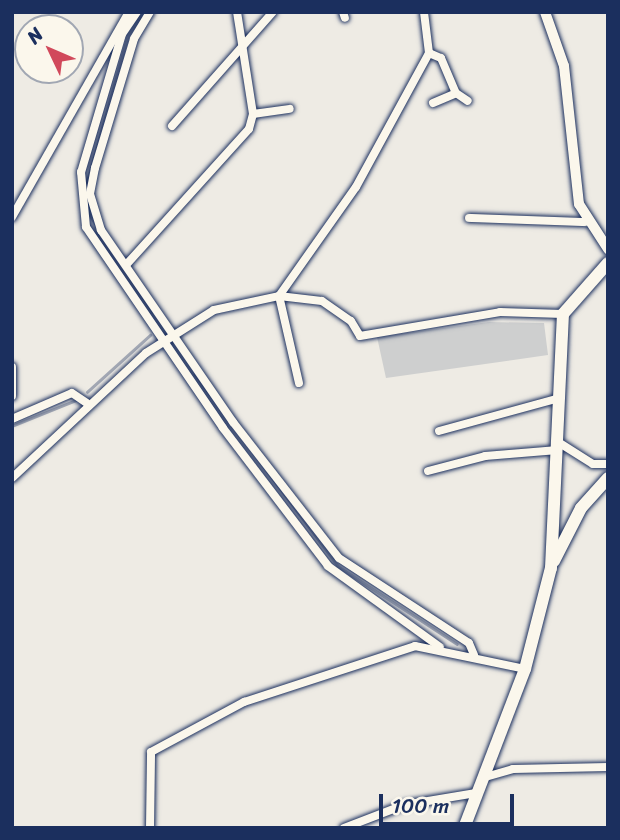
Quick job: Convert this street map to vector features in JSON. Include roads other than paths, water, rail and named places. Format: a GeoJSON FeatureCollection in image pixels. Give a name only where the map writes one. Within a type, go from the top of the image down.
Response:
{"type":"FeatureCollection","features":[{"type":"Feature","properties":{"kind":"main road"},"geometry":{"type":"LineString","coordinates":[[545,12],[564,66],[585,222],[608,249]]}},
{"type":"Feature","properties":{"kind":"main road"},"geometry":{"type":"LineString","coordinates":[[464,828],[526,669],[551,568],[563,314],[608,263]]}},
{"type":"Feature","properties":{"kind":"main road"},"geometry":{"type":"LineString","coordinates":[[551,568],[608,471]]}},
{"type":"Feature","properties":{"kind":"street"},"geometry":{"type":"LineString","coordinates":[[12,217],[129,12]]}},
{"type":"Feature","properties":{"kind":"street"},"geometry":{"type":"LineString","coordinates":[[137,12],[122,34],[79,192],[93,240],[328,566],[440,647]]}},
{"type":"Feature","properties":{"kind":"street"},"geometry":{"type":"LineString","coordinates":[[150,12],[134,39],[92,182],[101,230],[339,558],[469,643],[474,656]]}},
{"type":"Feature","properties":{"kind":"street"},"geometry":{"type":"LineString","coordinates":[[126,265],[249,129],[253,114],[237,12]]}},
{"type":"Feature","properties":{"kind":"street"},"geometry":{"type":"LineString","coordinates":[[172,127],[273,12]]}},
{"type":"Feature","properties":{"kind":"street"},"geometry":{"type":"LineString","coordinates":[[299,383],[279,296],[356,187],[429,53],[424,12]]}},
{"type":"Feature","properties":{"kind":"street"},"geometry":{"type":"LineString","coordinates":[[429,53],[441,58],[456,93],[468,101]]}},
{"type":"Feature","properties":{"kind":"street"},"geometry":{"type":"LineString","coordinates":[[433,103],[456,93]]}},
{"type":"Feature","properties":{"kind":"street"},"geometry":{"type":"LineString","coordinates":[[253,114],[290,109]]}},
{"type":"Feature","properties":{"kind":"street"},"geometry":{"type":"LineString","coordinates":[[469,218],[585,222]]}},
{"type":"Feature","properties":{"kind":"street"},"geometry":{"type":"LineString","coordinates":[[12,478],[87,403],[166,341],[214,310],[279,296],[337,308],[359,336],[500,312],[563,314]]}},
{"type":"Feature","properties":{"kind":"street"},"geometry":{"type":"LineString","coordinates":[[12,367],[12,396]]}},
{"type":"Feature","properties":{"kind":"street"},"geometry":{"type":"LineString","coordinates":[[12,419],[72,393],[87,403]]}},
{"type":"Feature","properties":{"kind":"street"},"geometry":{"type":"LineString","coordinates":[[439,431],[560,398]]}},
{"type":"Feature","properties":{"kind":"street"},"geometry":{"type":"LineString","coordinates":[[428,471],[485,456],[558,446],[593,464],[608,464]]}},
{"type":"Feature","properties":{"kind":"street"},"geometry":{"type":"LineString","coordinates":[[150,828],[151,752],[244,702],[415,646],[440,647],[526,669]]}},
{"type":"Feature","properties":{"kind":"street"},"geometry":{"type":"LineString","coordinates":[[482,778],[513,769],[608,767]]}},
{"type":"Feature","properties":{"kind":"street"},"geometry":{"type":"LineString","coordinates":[[344,828],[404,805],[476,793]]}},
{"type":"Feature","properties":{"kind":"waterway"},"geometry":{"type":"LineString","coordinates":[[86,185],[128,35],[143,12]]}},
{"type":"Feature","properties":{"kind":"waterway"},"geometry":{"type":"LineString","coordinates":[[88,212],[153,312]]}},
{"type":"Feature","properties":{"kind":"waterway"},"geometry":{"type":"LineString","coordinates":[[87,392],[150,335]]}},
{"type":"Feature","properties":{"kind":"waterway"},"geometry":{"type":"LineString","coordinates":[[195,374],[338,566],[457,644]]}},
{"type":"Feature","properties":{"kind":"waterway"},"geometry":{"type":"LineString","coordinates":[[12,426],[76,400]]}}]}
